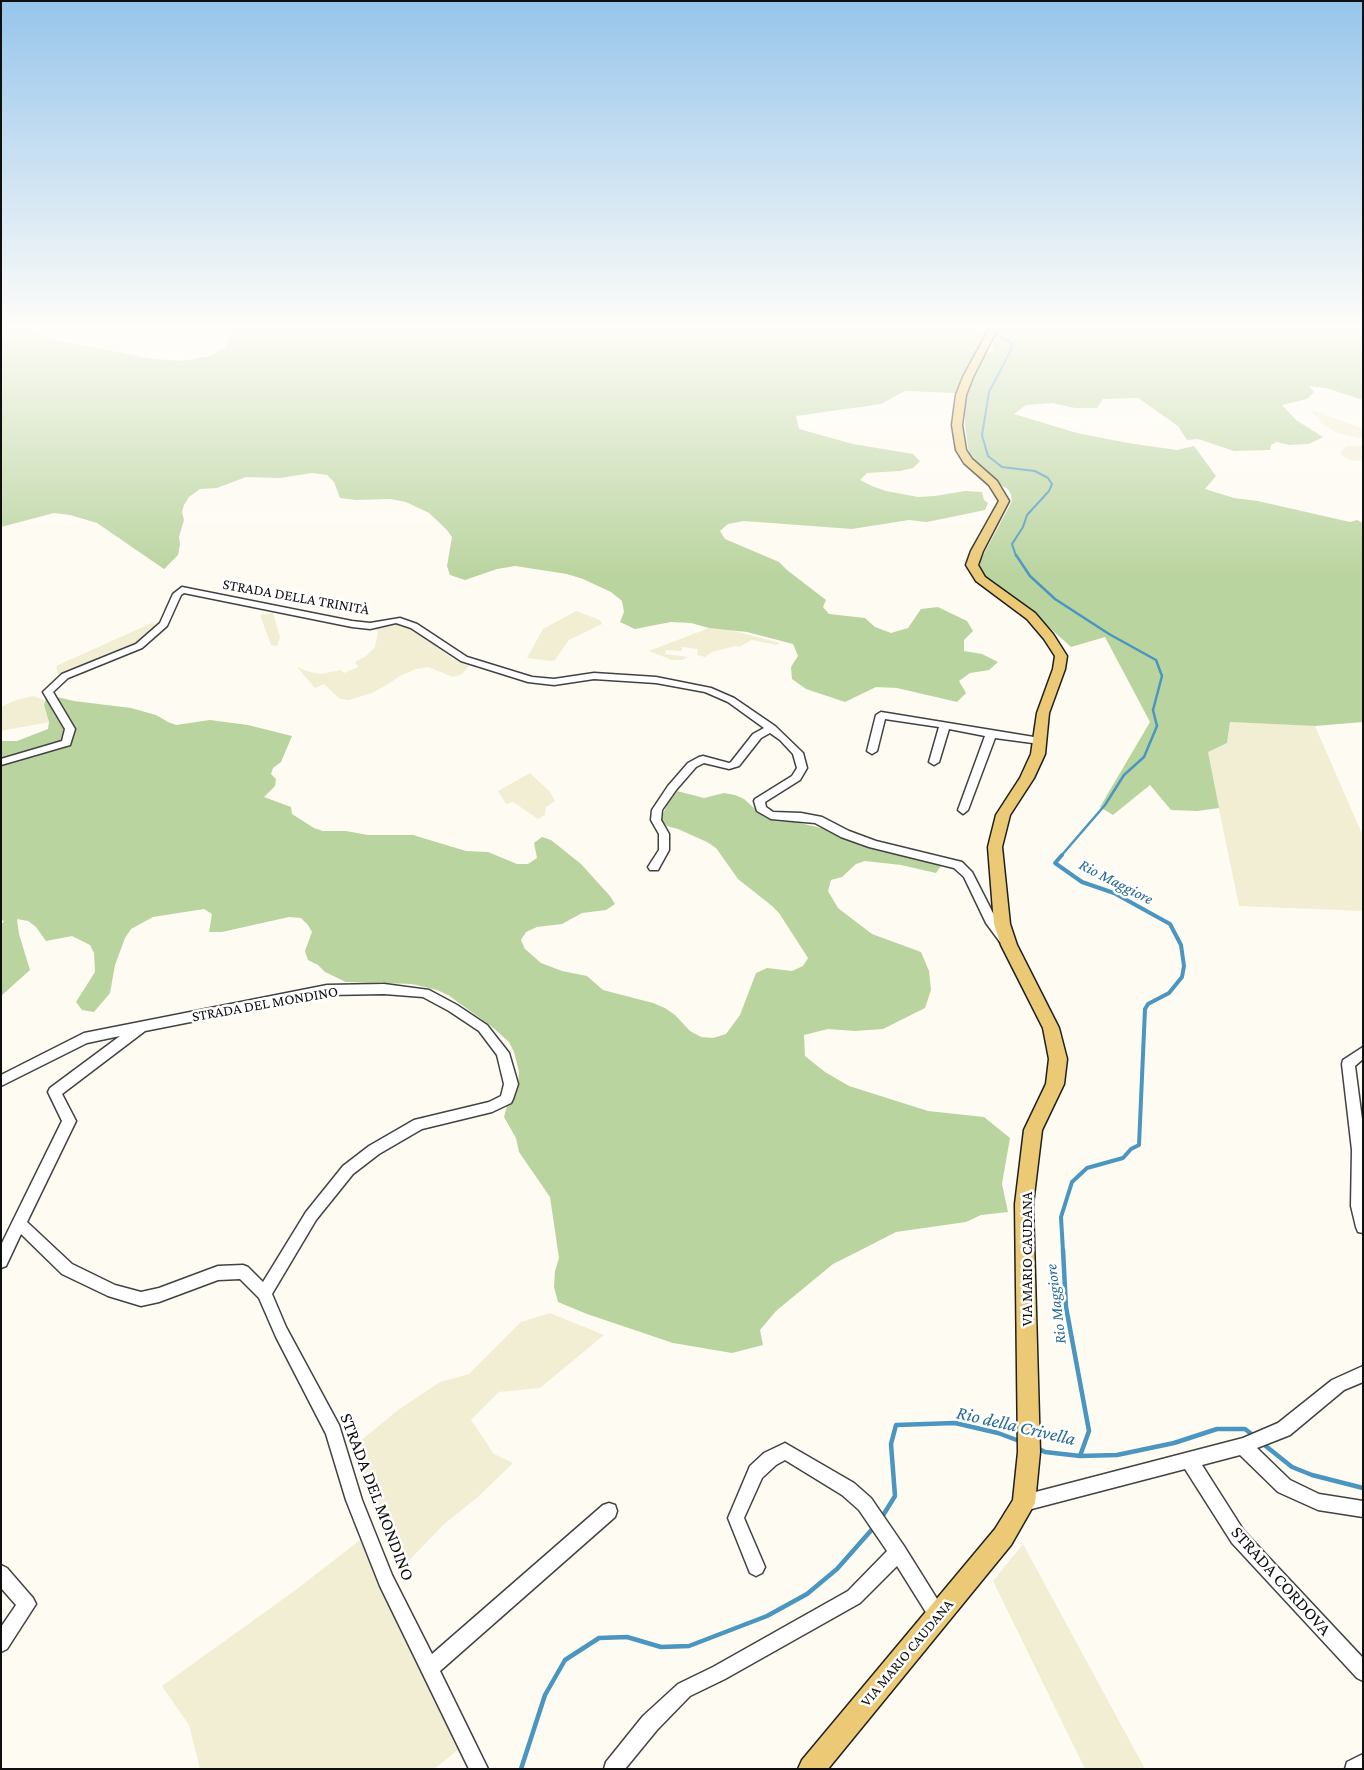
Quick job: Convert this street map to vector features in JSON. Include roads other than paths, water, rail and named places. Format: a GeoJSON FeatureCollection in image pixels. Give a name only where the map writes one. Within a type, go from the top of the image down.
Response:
{"type":"FeatureCollection","features":[{"type":"Feature","properties":{"kind":"main road","name":"VIA MARIO CAUDANA"},"geometry":{"type":"LineString","coordinates":[[811,1769],[1004,1537],[1024,1503],[1028,1444],[1024,1204],[1033,1130],[1055,1084],[1058,1059],[1051,1028],[1010,945],[1002,924],[994,848],[1003,815],[1026,778],[1038,754],[1043,713],[1060,669],[1061,656],[1049,637],[1031,616],[980,579],[972,565],[977,551],[1004,501],[993,483],[968,461],[961,450],[957,425],[959,410]]}},
{"type":"Feature","properties":{"kind":"street","name":"STRADA DELLA TRINITÀ"},"geometry":{"type":"LineString","coordinates":[[1,762],[66,743],[70,728],[48,692],[65,676],[139,646],[164,624],[177,594],[182,590],[352,624],[370,626],[397,620],[414,626],[464,659],[541,682],[594,676],[656,680],[708,690],[731,700],[772,728],[798,753],[802,768],[796,778],[759,801],[761,808],[771,815],[818,820],[845,834],[873,844],[958,865],[968,875],[992,923],[1010,945]]}},
{"type":"Feature","properties":{"kind":"street"},"geometry":{"type":"LineString","coordinates":[[872,751],[881,715],[991,734],[1040,740]]}},
{"type":"Feature","properties":{"kind":"street"},"geometry":{"type":"LineString","coordinates":[[934,762],[945,725]]}},
{"type":"Feature","properties":{"kind":"street"},"geometry":{"type":"LineString","coordinates":[[654,867],[664,850],[664,834],[656,820],[657,810],[672,788],[692,765],[703,759],[729,766],[735,764],[757,736],[772,728]]}},
{"type":"Feature","properties":{"kind":"street"},"geometry":{"type":"LineString","coordinates":[[963,810],[991,734]]}},
{"type":"Feature","properties":{"kind":"street","name":"STRADA DEL MONDINO"},"geometry":{"type":"LineString","coordinates":[[1,1081],[84,1038],[328,990],[384,989],[425,993],[484,1028],[503,1053],[511,1084],[506,1099],[492,1108],[419,1124],[374,1150],[348,1170],[311,1216],[264,1293]]}},
{"type":"Feature","properties":{"kind":"street","name":"STRADA DEL MONDINO"},"geometry":{"type":"LineString","coordinates":[[1,1261],[69,1121],[55,1092],[142,1027]]}},
{"type":"Feature","properties":{"kind":"street"},"geometry":{"type":"LineString","coordinates":[[1363,1052],[1348,1064],[1359,1150],[1358,1206],[1363,1227]]}},
{"type":"Feature","properties":{"kind":"street","name":"STRADA DEL MONDINO"},"geometry":{"type":"LineString","coordinates":[[20,1224],[67,1269],[113,1291],[141,1300],[218,1273],[243,1272],[264,1293],[281,1332],[333,1431],[354,1500],[386,1580],[479,1769]]}},
{"type":"Feature","properties":{"kind":"street"},"geometry":{"type":"LineString","coordinates":[[1024,1503],[1247,1445],[1284,1429],[1338,1385],[1363,1374]]}},
{"type":"Feature","properties":{"kind":"street"},"geometry":{"type":"LineString","coordinates":[[1247,1445],[1284,1486],[1318,1502],[1363,1510]]}},
{"type":"Feature","properties":{"kind":"street"},"geometry":{"type":"LineString","coordinates":[[756,1567],[736,1518],[756,1472],[770,1459],[785,1452],[848,1490],[865,1504],[938,1616]]}},
{"type":"Feature","properties":{"kind":"street","name":"STRADA CORDOVA"},"geometry":{"type":"LineString","coordinates":[[1189,1460],[1238,1538],[1363,1672]]}},
{"type":"Feature","properties":{"kind":"street"},"geometry":{"type":"LineString","coordinates":[[430,1668],[609,1511]]}},
{"type":"Feature","properties":{"kind":"street"},"geometry":{"type":"LineString","coordinates":[[613,1769],[650,1724],[684,1690],[719,1674],[854,1597],[898,1552]]}},
{"type":"Feature","properties":{"kind":"street"},"geometry":{"type":"LineString","coordinates":[[1,1574],[27,1604],[1,1643]]}},
{"type":"Feature","properties":{"kind":"street"},"geometry":{"type":"LineString","coordinates":[[1354,1769],[1363,1763]]}},
{"type":"Feature","properties":{"kind":"waterway","name":"Rio Maggiore"},"geometry":{"type":"LineString","coordinates":[[986,410],[982,435],[988,456],[1002,467],[1035,471],[1048,478],[1052,484],[1049,491],[1027,515],[1023,527],[1012,544],[1016,556]]}},
{"type":"Feature","properties":{"kind":"waterway","name":"Rio Maggiore"},"geometry":{"type":"LineString","coordinates":[[1016,555],[1030,576],[1055,599],[1109,634],[1156,660],[1162,676],[1153,710],[1157,726],[1144,757],[1124,775],[1105,805],[1061,856]]}},
{"type":"Feature","properties":{"kind":"waterway","name":"Rio Maggiore"},"geometry":{"type":"LineString","coordinates":[[1062,855],[1055,863],[1082,882],[1114,893],[1170,924],[1181,945],[1184,966],[1182,977],[1169,993],[1148,1004],[1145,1009],[1139,1145],[1131,1149],[1123,1158],[1087,1168],[1072,1182],[1061,1217],[1063,1251]]}},
{"type":"Feature","properties":{"kind":"waterway","name":"Rio Maggiore"},"geometry":{"type":"LineString","coordinates":[[1063,1250],[1066,1307],[1089,1431],[1080,1456]]}},
{"type":"Feature","properties":{"kind":"waterway","name":"Rio della Crivella"},"geometry":{"type":"LineString","coordinates":[[882,1517],[895,1496],[891,1444],[896,1425],[955,1423],[998,1433],[1022,1442]]}},
{"type":"Feature","properties":{"kind":"waterway","name":"Rio della Crivella"},"geometry":{"type":"LineString","coordinates":[[1080,1456],[1117,1455],[1174,1443],[1217,1429],[1245,1429],[1254,1436]]}},
{"type":"Feature","properties":{"kind":"waterway","name":"Rio della Crivella"},"geometry":{"type":"LineString","coordinates":[[1262,1443],[1292,1467],[1312,1475],[1363,1488]]}},
{"type":"Feature","properties":{"kind":"waterway","name":"Rio della Crivella"},"geometry":{"type":"LineString","coordinates":[[1037,1448],[1045,1452],[1080,1456]]}},
{"type":"Feature","properties":{"kind":"waterway","name":"Rio della Crivella"},"geometry":{"type":"LineString","coordinates":[[521,1769],[545,1695],[565,1660],[599,1638],[627,1637],[661,1647],[689,1646],[767,1616],[807,1594],[837,1569],[875,1526]]}}]}
